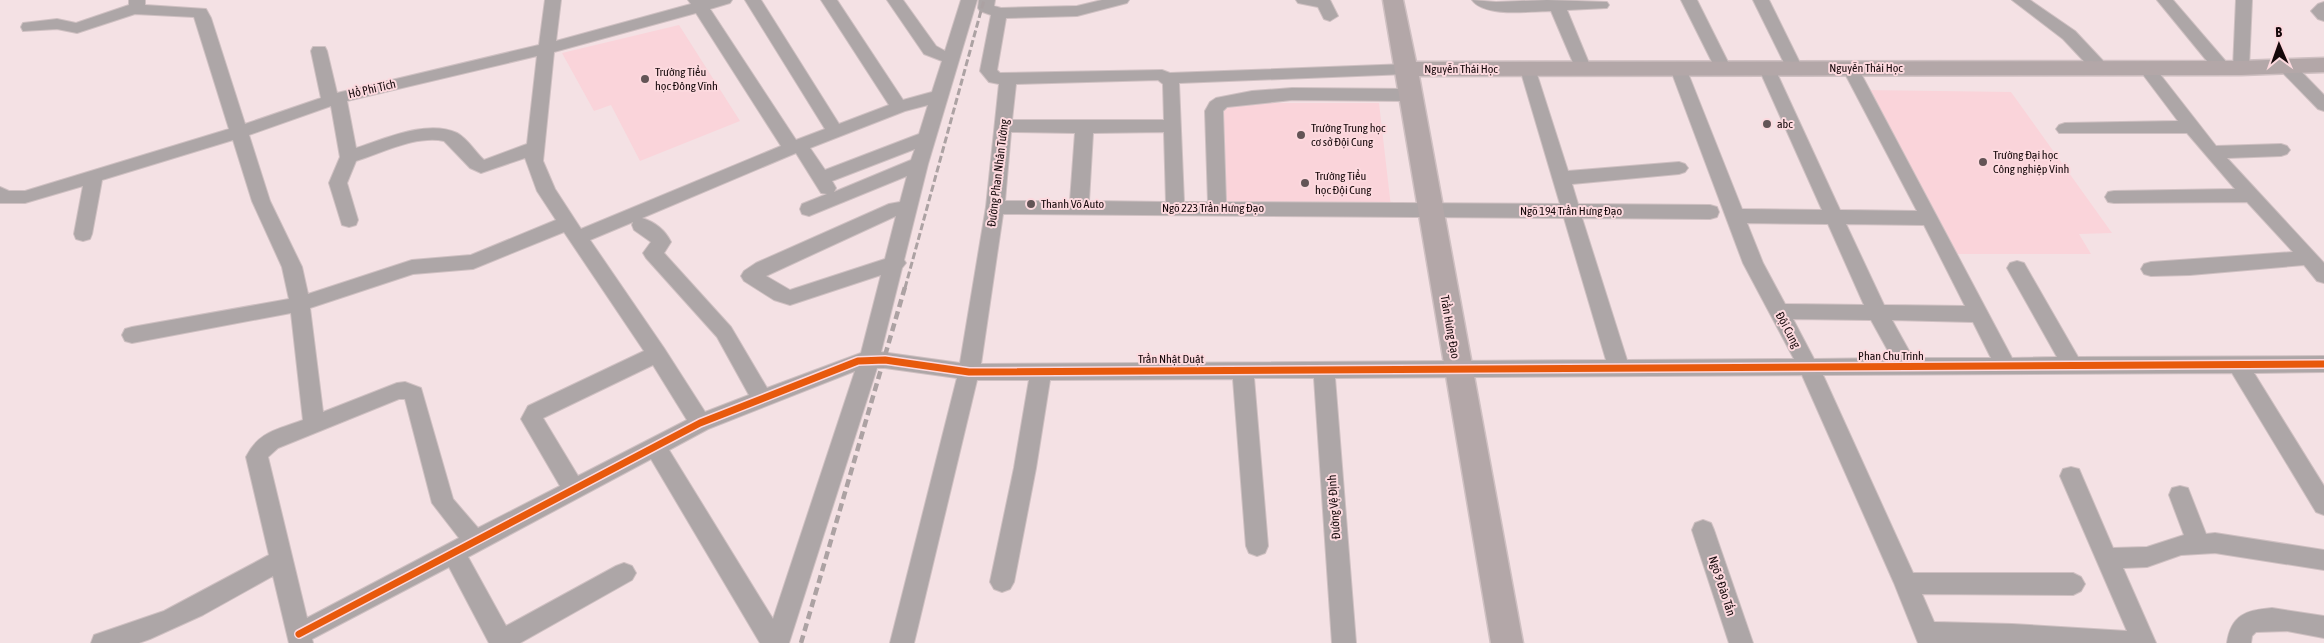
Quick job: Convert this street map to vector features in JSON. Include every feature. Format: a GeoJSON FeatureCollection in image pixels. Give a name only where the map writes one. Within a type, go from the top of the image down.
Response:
{"type":"FeatureCollection","features":[{"type":"Feature","properties":{"kind":"main road","name":"Trần Hưng Đạo"},"geometry":{"type":"LineString","coordinates":[[1393,0],[1507,643]]}},
{"type":"Feature","properties":{"kind":"main road","name":"Nguyễn Thái Học"},"geometry":{"type":"LineString","coordinates":[[1409,82],[1528,69],[2232,68],[2324,65]]}},
{"type":"Feature","properties":{"kind":"street"},"geometry":{"type":"LineString","coordinates":[[553,0],[534,161],[546,191],[658,354],[700,423]]}},
{"type":"Feature","properties":{"kind":"street","name":"Hồ Phi Tích"},"geometry":{"type":"LineString","coordinates":[[0,193],[5,198],[25,197],[239,132],[334,99],[546,49],[699,4],[724,0]]}},
{"type":"Feature","properties":{"kind":"street"},"geometry":{"type":"LineString","coordinates":[[753,0],[836,133]]}},
{"type":"Feature","properties":{"kind":"street"},"geometry":{"type":"LineString","coordinates":[[829,0],[899,107]]}},
{"type":"Feature","properties":{"kind":"street"},"geometry":{"type":"LineString","coordinates":[[895,0],[930,50],[943,57],[953,58]]}},
{"type":"Feature","properties":{"kind":"street"},"geometry":{"type":"LineString","coordinates":[[777,643],[877,360],[908,208],[919,164],[953,58],[969,0]]}},
{"type":"Feature","properties":{"kind":"street"},"geometry":{"type":"LineString","coordinates":[[1121,0],[1077,11],[993,6],[988,71],[995,78],[1008,79],[1162,75],[1168,78],[1409,82]]}},
{"type":"Feature","properties":{"kind":"street"},"geometry":{"type":"LineString","coordinates":[[1304,0],[1324,3],[1330,16]]}},
{"type":"Feature","properties":{"kind":"street"},"geometry":{"type":"LineString","coordinates":[[1480,0],[1493,7],[1556,3],[1601,4]]}},
{"type":"Feature","properties":{"kind":"street"},"geometry":{"type":"LineString","coordinates":[[1689,0],[1723,68]]}},
{"type":"Feature","properties":{"kind":"street"},"geometry":{"type":"LineString","coordinates":[[1761,0],[1795,69]]}},
{"type":"Feature","properties":{"kind":"street"},"geometry":{"type":"LineString","coordinates":[[2020,0],[2069,35],[2100,68]]}},
{"type":"Feature","properties":{"kind":"street"},"geometry":{"type":"LineString","coordinates":[[2165,0],[2232,68]]}},
{"type":"Feature","properties":{"kind":"street"},"geometry":{"type":"LineString","coordinates":[[2232,68],[2244,0]]}},
{"type":"Feature","properties":{"kind":"street"},"geometry":{"type":"LineString","coordinates":[[1556,3],[1584,68]]}},
{"type":"Feature","properties":{"kind":"street"},"geometry":{"type":"LineString","coordinates":[[29,27],[57,24],[77,28],[138,4],[151,11],[200,12],[261,201],[292,267],[300,304],[314,424]]}},
{"type":"Feature","properties":{"kind":"street"},"geometry":{"type":"LineString","coordinates":[[699,4],[778,124],[821,178],[834,199]]}},
{"type":"Feature","properties":{"kind":"street"},"geometry":{"type":"LineString","coordinates":[[2324,7],[2319,11],[2324,16]]}},
{"type":"Feature","properties":{"kind":"street"},"geometry":{"type":"LineString","coordinates":[[319,51],[349,157],[338,183],[349,220]]}},
{"type":"Feature","properties":{"kind":"street"},"geometry":{"type":"LineString","coordinates":[[2285,65],[2324,105]]}},
{"type":"Feature","properties":{"kind":"street","name":"Đội Cung"},"geometry":{"type":"LineString","coordinates":[[1678,68],[1753,263],[1808,368],[1906,582],[1929,638]]}},
{"type":"Feature","properties":{"kind":"street"},"geometry":{"type":"LineString","coordinates":[[1850,68],[1930,218],[2006,367]]}},
{"type":"Feature","properties":{"kind":"street"},"geometry":{"type":"LineString","coordinates":[[2146,68],[2211,152],[2324,276]]}},
{"type":"Feature","properties":{"kind":"street"},"geometry":{"type":"LineString","coordinates":[[1528,69],[1619,369]]}},
{"type":"Feature","properties":{"kind":"street"},"geometry":{"type":"LineString","coordinates":[[1767,69],[1877,312],[1907,367]]}},
{"type":"Feature","properties":{"kind":"street"},"geometry":{"type":"LineString","coordinates":[[1168,78],[1171,82],[1175,208]]}},
{"type":"Feature","properties":{"kind":"street","name":"Đường Phan Nhân Tường"},"geometry":{"type":"LineString","coordinates":[[902,643],[969,372],[995,207],[1008,79]]}},
{"type":"Feature","properties":{"kind":"street"},"geometry":{"type":"LineString","coordinates":[[1217,208],[1214,111],[1216,106],[1222,102],[1252,97],[1409,82]]}},
{"type":"Feature","properties":{"kind":"street"},"geometry":{"type":"LineString","coordinates":[[132,335],[300,304],[412,267],[473,262],[572,230],[836,133],[899,107],[940,96]]}},
{"type":"Feature","properties":{"kind":"street"},"geometry":{"type":"LineString","coordinates":[[1003,126],[1172,126]]}},
{"type":"Feature","properties":{"kind":"street"},"geometry":{"type":"LineString","coordinates":[[1079,208],[1084,132],[1082,127]]}},
{"type":"Feature","properties":{"kind":"street"},"geometry":{"type":"LineString","coordinates":[[2065,129],[2192,127]]}},
{"type":"Feature","properties":{"kind":"street"},"geometry":{"type":"LineString","coordinates":[[349,157],[428,134],[448,136],[455,140],[481,167],[535,148]]}},
{"type":"Feature","properties":{"kind":"street"},"geometry":{"type":"LineString","coordinates":[[821,178],[927,138]]}},
{"type":"Feature","properties":{"kind":"street"},"geometry":{"type":"LineString","coordinates":[[2211,152],[2281,150]]}},
{"type":"Feature","properties":{"kind":"street"},"geometry":{"type":"LineString","coordinates":[[809,209],[919,164]]}},
{"type":"Feature","properties":{"kind":"street"},"geometry":{"type":"LineString","coordinates":[[1561,178],[1639,173],[1678,168]]}},
{"type":"Feature","properties":{"kind":"street"},"geometry":{"type":"LineString","coordinates":[[83,234],[94,176]]}},
{"type":"Feature","properties":{"kind":"street"},"geometry":{"type":"LineString","coordinates":[[2114,197],[2251,194]]}},
{"type":"Feature","properties":{"kind":"street","name":"Ngõ 223 Trần Hưng Đạo"},"geometry":{"type":"LineString","coordinates":[[995,207],[1431,210]]}},
{"type":"Feature","properties":{"kind":"street"},"geometry":{"type":"LineString","coordinates":[[896,264],[790,298],[781,295],[751,276],[756,272],[896,209],[908,208]]}},
{"type":"Feature","properties":{"kind":"street","name":"Ngõ 194 Trần Hưng Đạo"},"geometry":{"type":"LineString","coordinates":[[1431,210],[1710,212]]}},
{"type":"Feature","properties":{"kind":"street"},"geometry":{"type":"LineString","coordinates":[[1734,216],[1930,218]]}},
{"type":"Feature","properties":{"kind":"street"},"geometry":{"type":"LineString","coordinates":[[641,225],[660,238],[661,245],[653,253],[724,332],[762,398]]}},
{"type":"Feature","properties":{"kind":"street"},"geometry":{"type":"LineString","coordinates":[[2151,269],[2191,269],[2214,264],[2308,258]]}},
{"type":"Feature","properties":{"kind":"street"},"geometry":{"type":"LineString","coordinates":[[2017,268],[2072,366]]}},
{"type":"Feature","properties":{"kind":"street"},"geometry":{"type":"LineString","coordinates":[[1778,311],[1978,314]]}},
{"type":"Feature","properties":{"kind":"street"},"geometry":{"type":"LineString","coordinates":[[574,489],[532,419],[533,415],[658,354]]}},
{"type":"Feature","properties":{"kind":"street"},"geometry":{"type":"LineString","coordinates":[[475,540],[443,503],[412,392],[406,390],[397,391],[270,442],[261,449],[257,458],[300,638],[475,540],[700,423],[858,361],[877,360]]}},
{"type":"Feature","properties":{"kind":"street","name":"Trần Nhật Duật"},"geometry":{"type":"LineString","coordinates":[[877,360],[969,372],[1041,370],[1458,369]]}},
{"type":"Feature","properties":{"kind":"street","name":"Phan Chu Trinh"},"geometry":{"type":"LineString","coordinates":[[1458,369],[2324,364]]}},
{"type":"Feature","properties":{"kind":"street"},"geometry":{"type":"LineString","coordinates":[[2238,365],[2324,505]]}},
{"type":"Feature","properties":{"kind":"street"},"geometry":{"type":"LineString","coordinates":[[1002,582],[1025,468],[1041,370]]}},
{"type":"Feature","properties":{"kind":"street"},"geometry":{"type":"LineString","coordinates":[[1243,370],[1257,546]]}},
{"type":"Feature","properties":{"kind":"street","name":"Đường Vệ Định"},"geometry":{"type":"LineString","coordinates":[[1324,370],[1344,643]]}},
{"type":"Feature","properties":{"kind":"street"},"geometry":{"type":"LineString","coordinates":[[655,446],[750,601],[773,643]]}},
{"type":"Feature","properties":{"kind":"street"},"geometry":{"type":"LineString","coordinates":[[2071,476],[2144,643]]}},
{"type":"Feature","properties":{"kind":"street"},"geometry":{"type":"LineString","coordinates":[[2180,495],[2198,543]]}},
{"type":"Feature","properties":{"kind":"street","name":"Ngõ 9 Đào Tấn"},"geometry":{"type":"LineString","coordinates":[[1703,530],[1741,643]]}},
{"type":"Feature","properties":{"kind":"street"},"geometry":{"type":"LineString","coordinates":[[2109,563],[2113,558],[2147,557],[2181,545],[2198,543],[2226,543],[2324,560]]}},
{"type":"Feature","properties":{"kind":"street"},"geometry":{"type":"LineString","coordinates":[[453,552],[502,642],[624,573]]}},
{"type":"Feature","properties":{"kind":"street"},"geometry":{"type":"LineString","coordinates":[[103,643],[132,636],[171,620],[281,560]]}},
{"type":"Feature","properties":{"kind":"street"},"geometry":{"type":"LineString","coordinates":[[1906,582],[2073,584]]}},
{"type":"Feature","properties":{"kind":"street"},"geometry":{"type":"LineString","coordinates":[[2239,643],[2240,632],[2244,626],[2256,620],[2275,620],[2324,627]]}},
{"type":"Feature","properties":{"kind":"street"},"geometry":{"type":"LineString","coordinates":[[1929,638],[2138,643]]}},
{"type":"Feature","properties":{"kind":"shaded area","name":"Trường Tiểu học Đông Vĩnh"},"geometry":{"type":"Polygon","coordinates":[[[679,25],[740,121],[640,161],[611,105],[594,111],[562,53],[679,25]]]}},
{"type":"Feature","properties":{"kind":"shaded area","name":"Trường Đại học Công nghiệp Vinh"},"geometry":{"type":"Polygon","coordinates":[[[1865,90],[2011,92],[2112,233],[2079,234],[2091,254],[1953,254],[1865,90]]]}},
{"type":"Feature","properties":{"kind":"shaded area"},"geometry":{"type":"Polygon","coordinates":[[[1233,103],[1379,103],[1391,207],[1223,206],[1220,108],[1233,103]]]}},
{"type":"Feature","properties":{"kind":"railway"},"geometry":{"type":"LineString","coordinates":[[905,288],[984,0]]}},
{"type":"Feature","properties":{"kind":"railway"},"geometry":{"type":"LineString","coordinates":[[801,643],[905,287]]}},
{"type":"Feature","properties":{"kind":"cycle path"},"geometry":{"type":"LineString","coordinates":[[299,634],[700,423],[858,361],[885,360],[969,372],[2324,364]]}},
{"type":"Feature","properties":{"kind":"place","name":"Trường Tiểu học Đông Vĩnh"},"geometry":{"type":"Point","coordinates":[645,79]}},
{"type":"Feature","properties":{"kind":"place","name":"abc"},"geometry":{"type":"Point","coordinates":[1767,124]}},
{"type":"Feature","properties":{"kind":"place","name":"Trường Trung học cơ sở Đội Cung"},"geometry":{"type":"Point","coordinates":[1301,135]}},
{"type":"Feature","properties":{"kind":"place","name":"Trường Đại học Công nghiệp Vinh"},"geometry":{"type":"Point","coordinates":[1983,162]}},
{"type":"Feature","properties":{"kind":"place","name":"Trường Tiểu học Đội Cung"},"geometry":{"type":"Point","coordinates":[1305,183]}},
{"type":"Feature","properties":{"kind":"place","name":"Thanh Võ Auto"},"geometry":{"type":"Point","coordinates":[1031,204]}}]}
